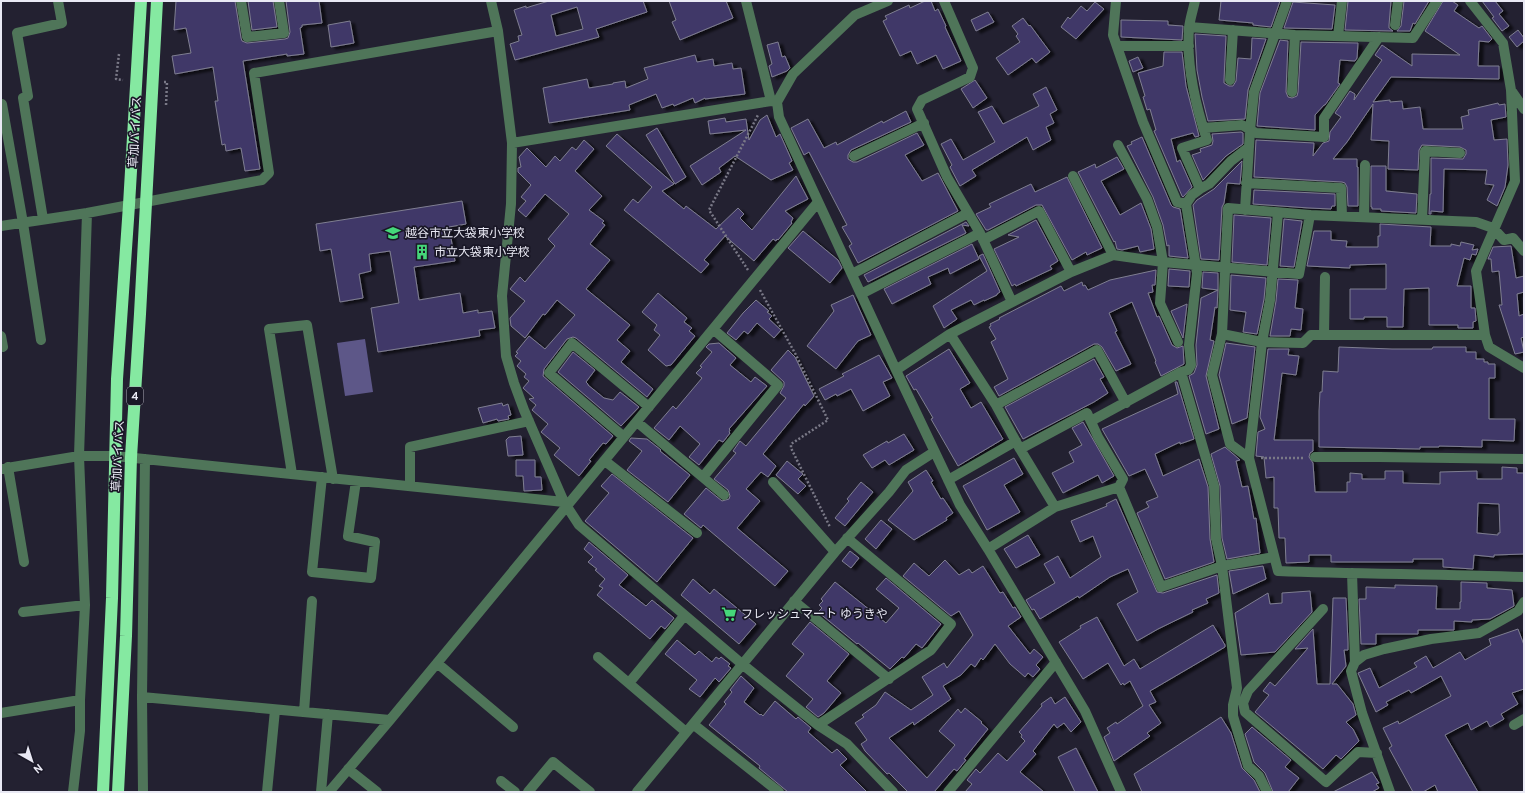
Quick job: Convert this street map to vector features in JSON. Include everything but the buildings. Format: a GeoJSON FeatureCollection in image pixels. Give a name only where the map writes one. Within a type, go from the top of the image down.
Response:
{"type":"FeatureCollection","features":[{"type":"Feature","properties":{"kind":"highway","name":"草加バイパス"},"geometry":{"type":"LineString","coordinates":[[103,792],[112,598],[117,379],[141,1]]}},
{"type":"Feature","properties":{"kind":"highway","name":"草加バイパス"},"geometry":{"type":"LineString","coordinates":[[118,792],[126,636],[131,457],[157,1]]}},
{"type":"Feature","properties":{"kind":"street"},"geometry":{"type":"LineString","coordinates":[[43,220],[23,98],[28,96],[17,33],[62,23],[58,1]]}},
{"type":"Feature","properties":{"kind":"street"},"geometry":{"type":"LineString","coordinates":[[241,1],[247,37],[284,33],[279,1]]}},
{"type":"Feature","properties":{"kind":"street"},"geometry":{"type":"LineString","coordinates":[[746,1],[771,102],[779,116],[934,452],[960,505],[1085,711],[1121,792]]}},
{"type":"Feature","properties":{"kind":"street"},"geometry":{"type":"LineString","coordinates":[[512,143],[771,102],[793,74],[855,15],[888,1]]}},
{"type":"Feature","properties":{"kind":"street"},"geometry":{"type":"LineString","coordinates":[[944,1],[973,68],[970,77],[922,100],[917,109],[947,177],[982,236],[1012,302]]}},
{"type":"Feature","properties":{"kind":"street"},"geometry":{"type":"LineString","coordinates":[[1116,1],[1113,36],[1118,46],[1143,122],[1177,202],[1186,204]]}},
{"type":"Feature","properties":{"kind":"street"},"geometry":{"type":"LineString","coordinates":[[1195,1],[1189,27],[1189,63],[1199,115],[1207,140],[1182,148],[1200,189]]}},
{"type":"Feature","properties":{"kind":"street"},"geometry":{"type":"LineString","coordinates":[[1245,210],[1254,92],[1287,1]]}},
{"type":"Feature","properties":{"kind":"street"},"geometry":{"type":"LineString","coordinates":[[1338,36],[1342,1]]}},
{"type":"Feature","properties":{"kind":"street"},"geometry":{"type":"LineString","coordinates":[[1395,25],[1398,1]]}},
{"type":"Feature","properties":{"kind":"street"},"geometry":{"type":"LineString","coordinates":[[1189,27],[1295,35],[1413,38],[1437,1]]}},
{"type":"Feature","properties":{"kind":"street"},"geometry":{"type":"LineString","coordinates":[[1470,1],[1503,43],[1511,90],[1519,180],[1493,228],[1476,271],[1485,335],[1489,347],[1524,368]]}},
{"type":"Feature","properties":{"kind":"street"},"geometry":{"type":"LineString","coordinates":[[494,2],[512,143],[511,204],[502,296],[506,356],[514,383],[529,421],[566,504],[579,525],[742,664],[818,725],[847,744],[893,792]]}},
{"type":"Feature","properties":{"kind":"street"},"geometry":{"type":"LineString","coordinates":[[1230,80],[1233,30]]}},
{"type":"Feature","properties":{"kind":"street"},"geometry":{"type":"LineString","coordinates":[[1,226],[87,213],[262,180],[269,173],[254,73],[498,31]]}},
{"type":"Feature","properties":{"kind":"street"},"geometry":{"type":"LineString","coordinates":[[1292,92],[1295,35]]}},
{"type":"Feature","properties":{"kind":"street"},"geometry":{"type":"LineString","coordinates":[[1203,128],[1242,125],[1256,133],[1324,137],[1324,118],[1379,37]]}},
{"type":"Feature","properties":{"kind":"street"},"geometry":{"type":"LineString","coordinates":[[1118,46],[1189,46]]}},
{"type":"Feature","properties":{"kind":"street"},"geometry":{"type":"LineString","coordinates":[[1511,90],[1524,109]]}},
{"type":"Feature","properties":{"kind":"street"},"geometry":{"type":"LineString","coordinates":[[2,104],[23,223],[41,340]]}},
{"type":"Feature","properties":{"kind":"street"},"geometry":{"type":"LineString","coordinates":[[854,156],[924,123]]}},
{"type":"Feature","properties":{"kind":"street"},"geometry":{"type":"LineString","coordinates":[[1118,145],[1147,199],[1157,227],[1163,262],[1160,303],[1178,342]]}},
{"type":"Feature","properties":{"kind":"street"},"geometry":{"type":"LineString","coordinates":[[1091,422],[1181,372],[1188,370],[1191,365],[1189,345],[1197,273],[1186,204],[1192,195],[1209,184],[1231,161],[1249,147]]}},
{"type":"Feature","properties":{"kind":"street"},"geometry":{"type":"LineString","coordinates":[[1422,220],[1425,151],[1460,153]]}},
{"type":"Feature","properties":{"kind":"street"},"geometry":{"type":"LineString","coordinates":[[1364,217],[1365,165]]}},
{"type":"Feature","properties":{"kind":"street"},"geometry":{"type":"LineString","coordinates":[[1074,176],[1113,255]]}},
{"type":"Feature","properties":{"kind":"street"},"geometry":{"type":"LineString","coordinates":[[1246,183],[1341,188],[1342,216]]}},
{"type":"Feature","properties":{"kind":"street"},"geometry":{"type":"LineString","coordinates":[[329,792],[438,663],[566,504],[605,461],[818,202]]}},
{"type":"Feature","properties":{"kind":"street"},"geometry":{"type":"LineString","coordinates":[[1249,458],[1230,444],[1212,375],[1222,334],[1228,208],[1310,215],[1476,222],[1493,228],[1504,240],[1513,238],[1524,252]]}},
{"type":"Feature","properties":{"kind":"street"},"geometry":{"type":"LineString","coordinates":[[861,294],[982,236],[1039,211],[1071,272]]}},
{"type":"Feature","properties":{"kind":"street"},"geometry":{"type":"LineString","coordinates":[[73,792],[80,731],[80,700],[85,605],[79,456],[87,213]]}},
{"type":"Feature","properties":{"kind":"street"},"geometry":{"type":"LineString","coordinates":[[852,274],[968,213]]}},
{"type":"Feature","properties":{"kind":"street"},"geometry":{"type":"LineString","coordinates":[[1278,213],[1270,300],[1262,342],[1249,458],[1278,571],[1412,573],[1524,577]]}},
{"type":"Feature","properties":{"kind":"street"},"geometry":{"type":"LineString","coordinates":[[896,370],[950,334],[1071,272],[1113,255],[1163,262],[1299,274],[1310,215]]}},
{"type":"Feature","properties":{"kind":"street"},"geometry":{"type":"LineString","coordinates":[[1324,276],[1324,335]]}},
{"type":"Feature","properties":{"kind":"street"},"geometry":{"type":"LineString","coordinates":[[292,474],[269,330],[307,325],[333,479]]}},
{"type":"Feature","properties":{"kind":"street"},"geometry":{"type":"LineString","coordinates":[[703,477],[778,385],[713,329]]}},
{"type":"Feature","properties":{"kind":"street"},"geometry":{"type":"LineString","coordinates":[[950,334],[996,405],[1055,507]]}},
{"type":"Feature","properties":{"kind":"street"},"geometry":{"type":"LineString","coordinates":[[1222,334],[1262,342],[1303,343],[1311,335],[1485,335]]}},
{"type":"Feature","properties":{"kind":"street"},"geometry":{"type":"LineString","coordinates":[[624,437],[549,374],[572,343],[649,408]]}},
{"type":"Feature","properties":{"kind":"street"},"geometry":{"type":"LineString","coordinates":[[996,405],[1097,350],[1126,402]]}},
{"type":"Feature","properties":{"kind":"street"},"geometry":{"type":"LineString","coordinates":[[1181,372],[1214,486],[1216,539],[1222,566],[1237,688],[1233,706],[1233,716],[1248,766],[1259,776],[1267,792]]}},
{"type":"Feature","properties":{"kind":"street"},"geometry":{"type":"LineString","coordinates":[[948,480],[1087,413],[1098,437],[1123,478],[1119,487],[1161,587],[1222,566],[1274,557]]}},
{"type":"Feature","properties":{"kind":"street"},"geometry":{"type":"LineString","coordinates":[[410,486],[410,447],[529,421]]}},
{"type":"Feature","properties":{"kind":"street"},"geometry":{"type":"LineString","coordinates":[[637,422],[724,495]]}},
{"type":"Feature","properties":{"kind":"street"},"geometry":{"type":"LineString","coordinates":[[637,792],[794,601],[847,538],[889,492],[906,470],[934,452]]}},
{"type":"Feature","properties":{"kind":"street"},"geometry":{"type":"LineString","coordinates":[[24,562],[5,468],[79,456],[131,457],[566,504]]}},
{"type":"Feature","properties":{"kind":"street"},"geometry":{"type":"LineString","coordinates":[[1314,457],[1524,459]]}},
{"type":"Feature","properties":{"kind":"street"},"geometry":{"type":"LineString","coordinates":[[143,792],[142,697],[145,459]]}},
{"type":"Feature","properties":{"kind":"street"},"geometry":{"type":"LineString","coordinates":[[605,461],[697,534]]}},
{"type":"Feature","properties":{"kind":"street"},"geometry":{"type":"LineString","coordinates":[[322,477],[312,572],[371,578],[375,542],[348,536],[356,481]]}},
{"type":"Feature","properties":{"kind":"street"},"geometry":{"type":"LineString","coordinates":[[773,482],[838,549]]}},
{"type":"Feature","properties":{"kind":"street"},"geometry":{"type":"LineString","coordinates":[[988,549],[1055,507],[1119,487]]}},
{"type":"Feature","properties":{"kind":"street"},"geometry":{"type":"LineString","coordinates":[[818,725],[931,650],[951,624],[847,538]]}},
{"type":"Feature","properties":{"kind":"street"},"geometry":{"type":"LineString","coordinates":[[1352,573],[1355,662],[1351,672],[1362,713],[1390,792]]}},
{"type":"Feature","properties":{"kind":"street"},"geometry":{"type":"LineString","coordinates":[[304,712],[312,601]]}},
{"type":"Feature","properties":{"kind":"street"},"geometry":{"type":"LineString","coordinates":[[794,601],[889,679]]}},
{"type":"Feature","properties":{"kind":"street"},"geometry":{"type":"LineString","coordinates":[[1355,662],[1364,655],[1384,649],[1431,639],[1479,633],[1518,611],[1524,602]]}},
{"type":"Feature","properties":{"kind":"street"},"geometry":{"type":"LineString","coordinates":[[23,612],[85,605]]}},
{"type":"Feature","properties":{"kind":"street"},"geometry":{"type":"LineString","coordinates":[[1323,609],[1248,691],[1243,703],[1245,712],[1326,782],[1358,752],[1376,753]]}},
{"type":"Feature","properties":{"kind":"street"},"geometry":{"type":"LineString","coordinates":[[629,683],[684,616]]}},
{"type":"Feature","properties":{"kind":"street"},"geometry":{"type":"LineString","coordinates":[[598,657],[629,683],[780,792]]}},
{"type":"Feature","properties":{"kind":"street"},"geometry":{"type":"LineString","coordinates":[[948,792],[1056,662]]}},
{"type":"Feature","properties":{"kind":"street"},"geometry":{"type":"LineString","coordinates":[[438,663],[513,727]]}},
{"type":"Feature","properties":{"kind":"street"},"geometry":{"type":"LineString","coordinates":[[142,697],[390,720]]}},
{"type":"Feature","properties":{"kind":"street"},"geometry":{"type":"LineString","coordinates":[[1,713],[80,700]]}},
{"type":"Feature","properties":{"kind":"street"},"geometry":{"type":"LineString","coordinates":[[267,792],[275,710]]}},
{"type":"Feature","properties":{"kind":"street"},"geometry":{"type":"LineString","coordinates":[[321,792],[328,714]]}},
{"type":"Feature","properties":{"kind":"street"},"geometry":{"type":"LineString","coordinates":[[1514,725],[1524,719]]}},
{"type":"Feature","properties":{"kind":"street"},"geometry":{"type":"LineString","coordinates":[[528,792],[553,762],[590,792]]}},
{"type":"Feature","properties":{"kind":"street"},"geometry":{"type":"LineString","coordinates":[[348,769],[377,792]]}},
{"type":"Feature","properties":{"kind":"street"},"geometry":{"type":"LineString","coordinates":[[501,781],[515,792]]}},
{"type":"Feature","properties":{"kind":"path"},"geometry":{"type":"LineString","coordinates":[[771,102],[709,210],[754,280],[796,355],[828,420],[791,444],[791,448],[838,549]]}},
{"type":"Feature","properties":{"kind":"path"},"geometry":{"type":"LineString","coordinates":[[1249,458],[1314,457]]}},
{"type":"Feature","properties":{"kind":"shaded area"},"geometry":{"type":"Polygon","coordinates":[[[365,339],[373,392],[345,396],[337,343],[365,339]]]}},
{"type":"Feature","properties":{"kind":"place","name":"越谷市立大袋東小学校"},"geometry":{"type":"Point","coordinates":[393,233]}},
{"type":"Feature","properties":{"kind":"place","name":"市立大袋東小学校"},"geometry":{"type":"Point","coordinates":[422,252]}},
{"type":"Feature","properties":{"kind":"place","name":"フレッシュマート ゆうきや"},"geometry":{"type":"Point","coordinates":[729,614]}}]}
